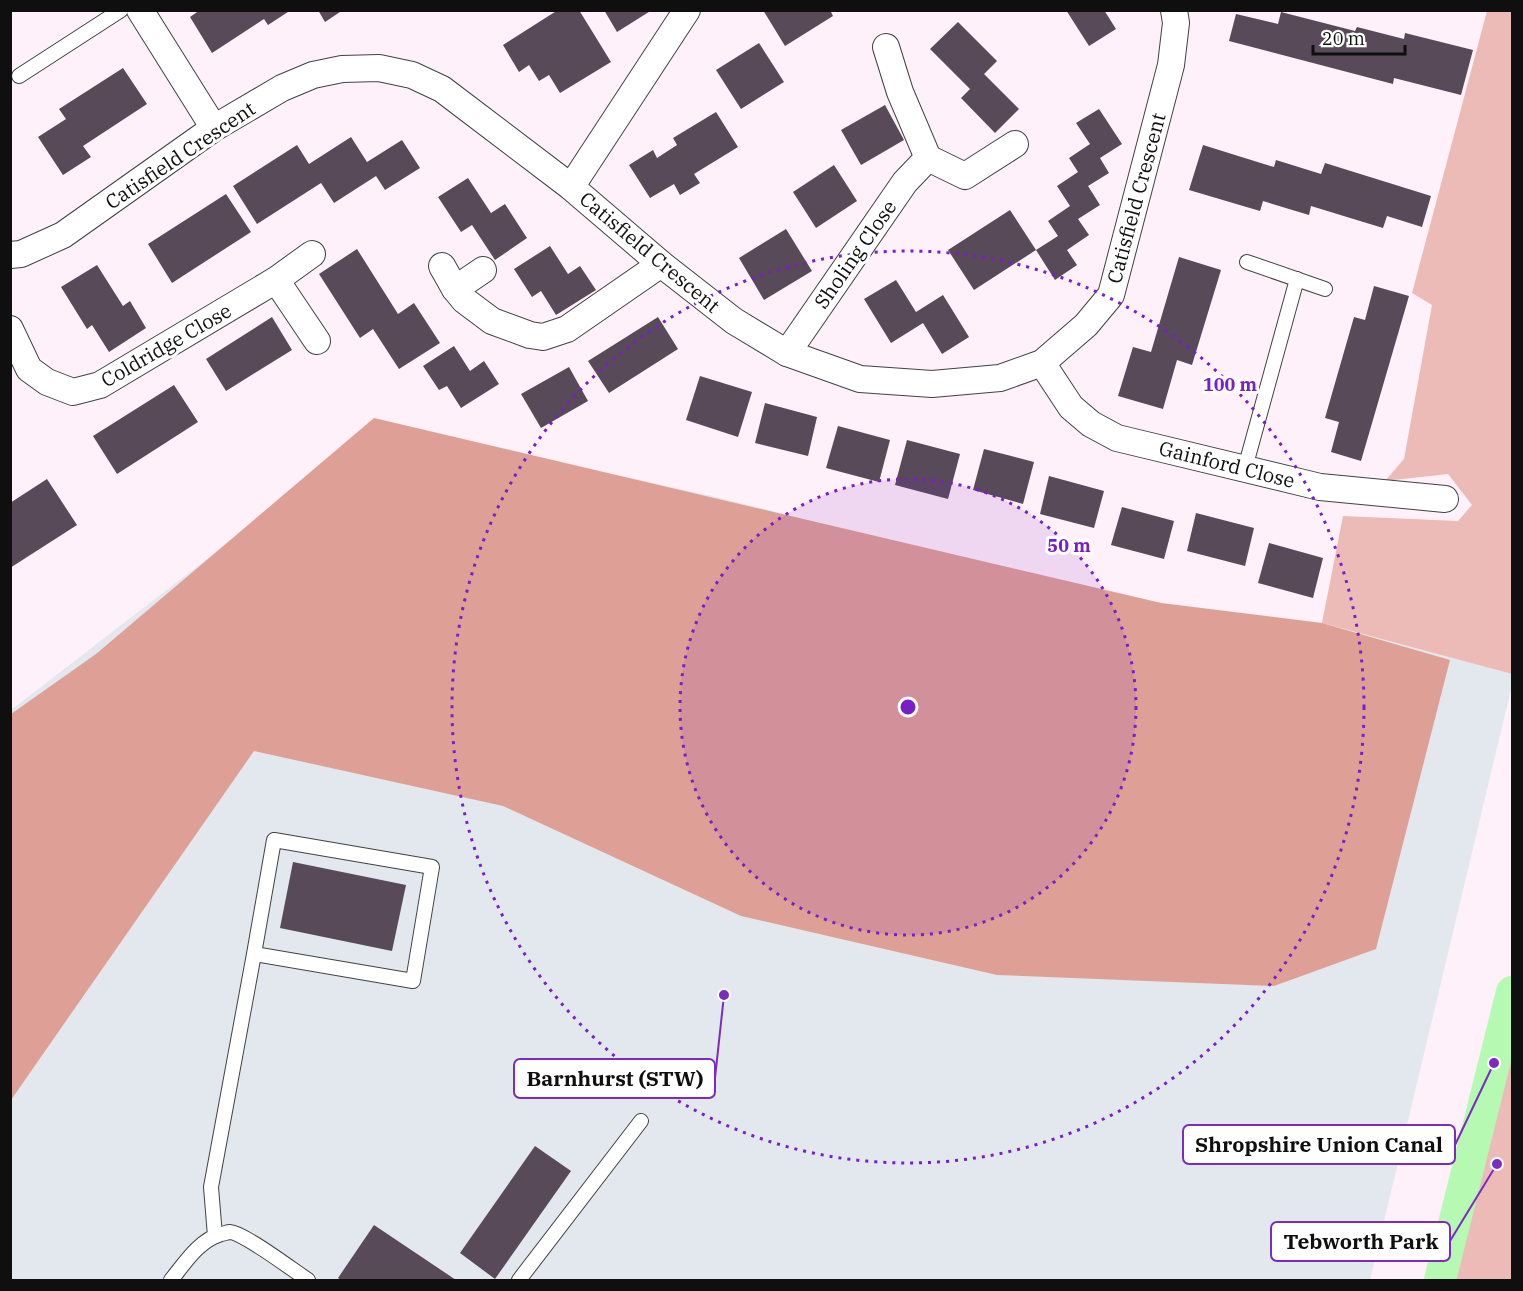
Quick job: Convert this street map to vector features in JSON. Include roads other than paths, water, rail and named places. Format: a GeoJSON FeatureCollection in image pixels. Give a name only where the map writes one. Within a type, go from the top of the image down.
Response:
{"type":"FeatureCollection","features":[{"type":"Feature","properties":{"kind":"street"},"geometry":{"type":"LineString","coordinates":[[140,10],[214,128]]}},
{"type":"Feature","properties":{"kind":"street","name":"Catisfield Crescent"},"geometry":{"type":"LineString","coordinates":[[571,187],[687,10]]}},
{"type":"Feature","properties":{"kind":"street","name":"Catisfield Crescent"},"geometry":{"type":"LineString","coordinates":[[10,255],[21,254],[63,235],[214,128],[282,88],[313,75],[342,69],[379,69],[412,75],[442,89],[571,187],[661,264],[734,321],[787,353],[860,379],[932,384],[1000,378],[1042,363],[1086,325],[1111,295],[1171,65],[1176,23],[1174,10]]}},
{"type":"Feature","properties":{"kind":"street"},"geometry":{"type":"LineString","coordinates":[[886,47],[900,92],[928,158],[965,176],[1015,144]]}},
{"type":"Feature","properties":{"kind":"street","name":"Sholing Close"},"geometry":{"type":"LineString","coordinates":[[787,353],[905,182],[928,158]]}},
{"type":"Feature","properties":{"kind":"street","name":"Coldridge Close"},"geometry":{"type":"LineString","coordinates":[[10,328],[29,369],[47,382],[73,392],[100,385],[276,280],[312,254]]}},
{"type":"Feature","properties":{"kind":"street"},"geometry":{"type":"LineString","coordinates":[[442,266],[464,300],[492,321],[530,335],[543,337],[567,329],[661,264]]}},
{"type":"Feature","properties":{"kind":"street"},"geometry":{"type":"LineString","coordinates":[[455,289],[483,270]]}},
{"type":"Feature","properties":{"kind":"street"},"geometry":{"type":"LineString","coordinates":[[276,280],[317,341]]}},
{"type":"Feature","properties":{"kind":"street","name":"Gainford Close"},"geometry":{"type":"LineString","coordinates":[[1042,363],[1071,407],[1091,424],[1117,438],[1320,487],[1445,499]]}},
{"type":"Feature","properties":{"kind":"lane"},"geometry":{"type":"LineString","coordinates":[[19,76],[121,10]]}},
{"type":"Feature","properties":{"kind":"lane"},"geometry":{"type":"LineString","coordinates":[[1247,262],[1325,289]]}},
{"type":"Feature","properties":{"kind":"lane"},"geometry":{"type":"LineString","coordinates":[[1245,468],[1298,279]]}},
{"type":"Feature","properties":{"kind":"lane"},"geometry":{"type":"LineString","coordinates":[[215,1236],[210,1187],[274,840],[432,867],[413,981],[254,954]]}},
{"type":"Feature","properties":{"kind":"lane"},"geometry":{"type":"LineString","coordinates":[[519,1281],[641,1120]]}},
{"type":"Feature","properties":{"kind":"lane"},"geometry":{"type":"LineString","coordinates":[[171,1281],[203,1243],[215,1236],[230,1232],[247,1239],[308,1281]]}},
{"type":"Feature","properties":{"kind":"waterway"},"geometry":{"type":"LineString","coordinates":[[1440,1280],[1512,992]]}},
{"type":"Feature","properties":{"kind":"place","name":"Barnhurst (STW)"},"geometry":{"type":"Point","coordinates":[724,995]}},
{"type":"Feature","properties":{"kind":"place","name":"Shropshire Union Canal"},"geometry":{"type":"Point","coordinates":[1494,1063]}},
{"type":"Feature","properties":{"kind":"place","name":"Tebworth Park"},"geometry":{"type":"Point","coordinates":[1497,1164]}}]}
